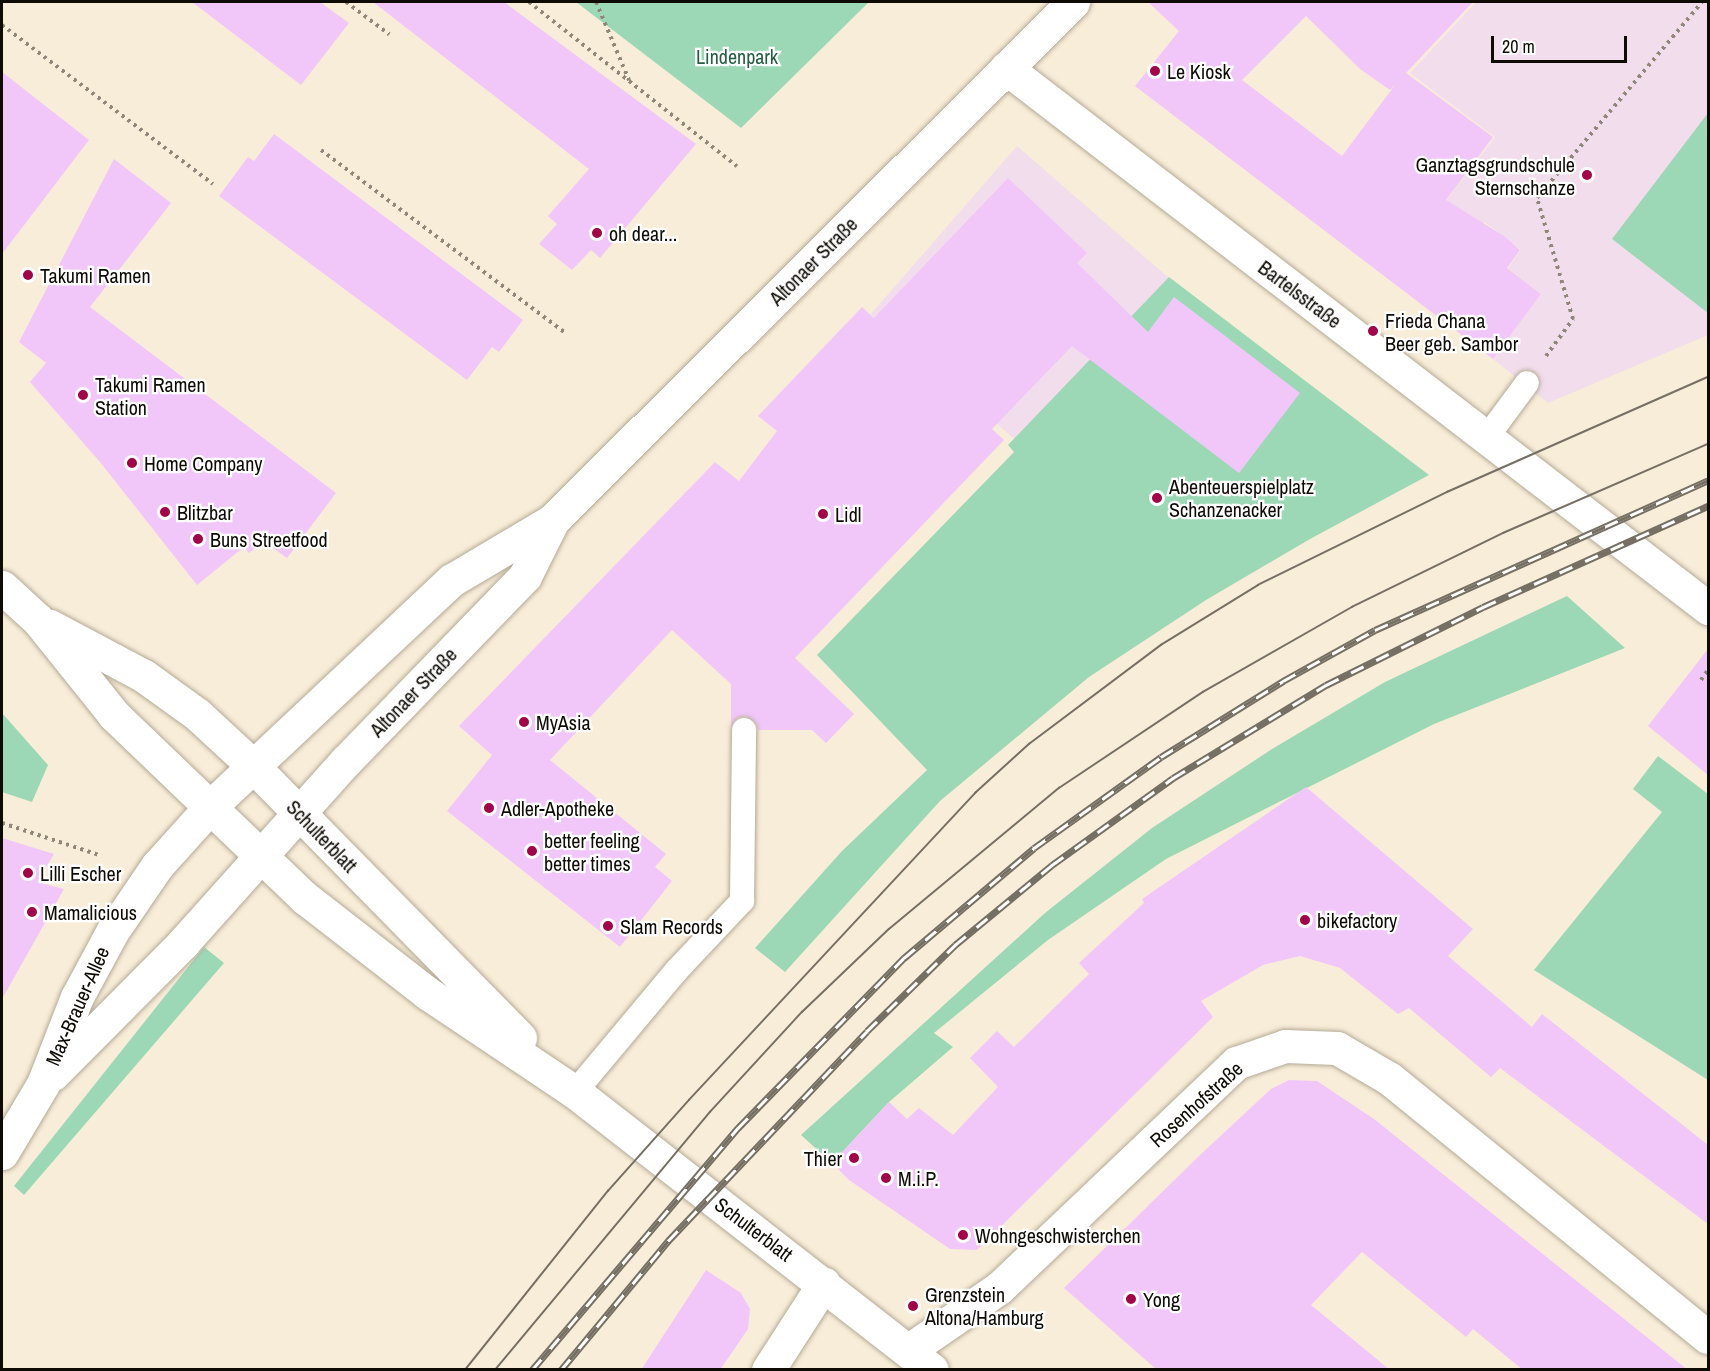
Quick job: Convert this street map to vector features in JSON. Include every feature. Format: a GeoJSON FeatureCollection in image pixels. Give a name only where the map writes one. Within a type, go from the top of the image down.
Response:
{"type":"FeatureCollection","features":[{"type":"Feature","properties":{"kind":"street","name":"Altonaer Straße"},"geometry":{"type":"LineString","coordinates":[[253,766],[452,580],[553,520],[1073,2]]}},
{"type":"Feature","properties":{"kind":"street","name":"Bartelsstraße"},"geometry":{"type":"LineString","coordinates":[[1006,68],[1708,608]]}},
{"type":"Feature","properties":{"kind":"street","name":"Altonaer Straße"},"geometry":{"type":"LineString","coordinates":[[262,856],[525,576],[553,520]]}},
{"type":"Feature","properties":{"kind":"street","name":"Schulterblatt"},"geometry":{"type":"LineString","coordinates":[[2,587],[38,620],[114,715],[212,806],[305,898],[427,993],[575,1092],[824,1283],[920,1360]]}},
{"type":"Feature","properties":{"kind":"street","name":"Schulterblatt"},"geometry":{"type":"LineString","coordinates":[[38,620],[144,676],[198,715],[253,766],[575,1092]]}},
{"type":"Feature","properties":{"kind":"street","name":"Max-Brauer-Allee"},"geometry":{"type":"LineString","coordinates":[[2,1153],[43,1084],[77,997],[112,932],[157,866],[212,806],[253,766]]}},
{"type":"Feature","properties":{"kind":"street","name":"Max-Brauer-Allee"},"geometry":{"type":"LineString","coordinates":[[43,1084],[183,943],[262,856]]}},
{"type":"Feature","properties":{"kind":"street","name":"Rosenhofstraße"},"geometry":{"type":"LineString","coordinates":[[920,1360],[1236,1063],[1286,1046],[1337,1048],[1390,1080],[1708,1337]]}},
{"type":"Feature","properties":{"kind":"street"},"geometry":{"type":"LineString","coordinates":[[768,1370],[824,1283]]}},
{"type":"Feature","properties":{"kind":"lane"},"geometry":{"type":"LineString","coordinates":[[1487,437],[1527,383]]}},
{"type":"Feature","properties":{"kind":"lane"},"geometry":{"type":"LineString","coordinates":[[575,1092],[677,970],[742,901],[744,730]]}},
{"type":"Feature","properties":{"kind":"path"},"geometry":{"type":"LineString","coordinates":[[346,2],[389,34]]}},
{"type":"Feature","properties":{"kind":"path"},"geometry":{"type":"LineString","coordinates":[[530,2],[737,166]]}},
{"type":"Feature","properties":{"kind":"path"},"geometry":{"type":"LineString","coordinates":[[596,2],[629,81]]}},
{"type":"Feature","properties":{"kind":"path"},"geometry":{"type":"LineString","coordinates":[[1527,383],[1573,319],[1537,198],[1702,2]]}},
{"type":"Feature","properties":{"kind":"path"},"geometry":{"type":"LineString","coordinates":[[2,25],[213,184]]}},
{"type":"Feature","properties":{"kind":"path"},"geometry":{"type":"LineString","coordinates":[[321,150],[566,333]]}},
{"type":"Feature","properties":{"kind":"path"},"geometry":{"type":"LineString","coordinates":[[1701,680],[1708,670]]}},
{"type":"Feature","properties":{"kind":"path"},"geometry":{"type":"LineString","coordinates":[[2,823],[102,856]]}},
{"type":"Feature","properties":{"kind":"shaded area","name":"Ganztagsgrundschule Sternschanze"},"geometry":{"type":"Polygon","coordinates":[[[1476,2],[1708,2],[1708,335],[1548,403],[1493,359],[1541,294],[1508,268],[1521,250],[1485,222],[1471,239],[1437,212],[1495,137],[1410,73],[1476,2]]]}},
{"type":"Feature","properties":{"kind":"shaded area"},"geometry":{"type":"Polygon","coordinates":[[[1017,146],[1169,278],[1022,446],[871,314],[1017,146]]]}},
{"type":"Feature","properties":{"kind":"green space","name":"Lindenpark"},"geometry":{"type":"Polygon","coordinates":[[[576,2],[869,2],[741,128],[576,2]]]}},
{"type":"Feature","properties":{"kind":"green space"},"geometry":{"type":"Polygon","coordinates":[[[1708,113],[1708,313],[1612,239],[1708,113]]]}},
{"type":"Feature","properties":{"kind":"green space","name":"Abenteuerspielplatz Schanzenacker"},"geometry":{"type":"Polygon","coordinates":[[[1169,277],[1429,475],[1310,539],[1206,600],[1089,677],[940,801],[785,972],[755,948],[842,851],[927,770],[817,655],[1014,452],[1008,445],[1169,277]]]}},
{"type":"Feature","properties":{"kind":"green space"},"geometry":{"type":"Polygon","coordinates":[[[1567,596],[1625,648],[1434,724],[1166,859],[1048,940],[934,1033],[953,1047],[889,1102],[832,1163],[801,1135],[1045,913],[1152,828],[1272,749],[1385,682],[1567,596]]]}},
{"type":"Feature","properties":{"kind":"green space"},"geometry":{"type":"Polygon","coordinates":[[[2,713],[48,765],[32,802],[2,792],[2,713]]]}},
{"type":"Feature","properties":{"kind":"green space"},"geometry":{"type":"Polygon","coordinates":[[[1658,756],[1708,794],[1708,1080],[1534,970],[1662,812],[1633,789],[1658,756]]]}},
{"type":"Feature","properties":{"kind":"green space"},"geometry":{"type":"Polygon","coordinates":[[[204,947],[224,963],[24,1195],[14,1186],[204,947]]]}},
{"type":"Feature","properties":{"kind":"building"},"geometry":{"type":"Polygon","coordinates":[[[192,2],[320,2],[349,23],[301,85],[192,2]]]}},
{"type":"Feature","properties":{"kind":"building"},"geometry":{"type":"Polygon","coordinates":[[[373,2],[504,2],[696,144],[600,258],[591,250],[572,270],[539,244],[557,224],[548,216],[589,169],[373,2]]]}},
{"type":"Feature","properties":{"kind":"building"},"geometry":{"type":"Polygon","coordinates":[[[1148,2],[1473,2],[1406,73],[1493,137],[1446,200],[1504,236],[1520,250],[1507,268],[1541,294],[1493,359],[1135,86],[1179,31],[1148,2]],[[1306,16],[1242,80],[1342,156],[1395,85],[1390,90],[1360,69],[1306,16]]]}},
{"type":"Feature","properties":{"kind":"building"},"geometry":{"type":"Polygon","coordinates":[[[2,72],[89,140],[2,254],[2,72]]]}},
{"type":"Feature","properties":{"kind":"building"},"geometry":{"type":"Polygon","coordinates":[[[274,134],[523,320],[499,352],[492,347],[467,380],[219,196],[248,157],[254,161],[274,134]]]}},
{"type":"Feature","properties":{"kind":"building"},"geometry":{"type":"Polygon","coordinates":[[[114,159],[171,203],[90,307],[336,493],[287,558],[263,541],[249,553],[244,547],[197,585],[100,462],[30,382],[46,363],[19,342],[114,159]]]}},
{"type":"Feature","properties":{"kind":"building"},"geometry":{"type":"Polygon","coordinates":[[[1008,178],[1087,253],[1077,263],[1148,332],[1174,297],[1300,393],[1239,473],[1072,346],[992,429],[1004,440],[795,658],[854,714],[826,743],[812,730],[758,730],[756,723],[745,716],[737,718],[731,727],[731,684],[672,630],[550,760],[666,854],[655,867],[672,881],[620,947],[447,811],[492,755],[459,726],[715,462],[739,481],[777,431],[758,416],[862,307],[874,318],[1008,178]]]}},
{"type":"Feature","properties":{"kind":"building"},"geometry":{"type":"Polygon","coordinates":[[[1708,649],[1708,775],[1648,726],[1708,649]]]}},
{"type":"Feature","properties":{"kind":"building"},"geometry":{"type":"Polygon","coordinates":[[[1306,787],[1473,929],[1448,956],[1532,1027],[1542,1014],[1708,1145],[1708,1224],[1500,1068],[1491,1077],[1409,1008],[1398,1014],[1340,968],[1300,956],[1263,965],[1201,1001],[1213,1017],[977,1250],[950,1249],[849,1180],[832,1163],[889,1102],[907,1119],[919,1108],[953,1135],[998,1087],[970,1058],[997,1031],[1014,1047],[1089,974],[1079,963],[1144,903],[1142,899],[1306,787]]]}},
{"type":"Feature","properties":{"kind":"building"},"geometry":{"type":"Polygon","coordinates":[[[2,838],[54,854],[37,882],[64,889],[2,999],[2,838]]]}},
{"type":"Feature","properties":{"kind":"building"},"geometry":{"type":"Polygon","coordinates":[[[1289,1080],[1317,1081],[1374,1119],[1688,1370],[1523,1370],[1473,1329],[1466,1337],[1362,1252],[1311,1305],[1390,1370],[1157,1370],[1064,1288],[1271,1089],[1289,1080]]]}},
{"type":"Feature","properties":{"kind":"building"},"geometry":{"type":"Polygon","coordinates":[[[706,1270],[741,1293],[750,1309],[748,1329],[720,1370],[641,1370],[706,1270]]]}},
{"type":"Feature","properties":{"kind":"tram line"},"geometry":{"type":"LineString","coordinates":[[465,1370],[608,1191],[689,1100],[975,793],[1029,744],[1161,645],[1258,585],[1447,492],[1708,377]]}},
{"type":"Feature","properties":{"kind":"tram line"},"geometry":{"type":"LineString","coordinates":[[495,1370],[710,1112],[802,1012],[889,929],[1059,788],[1203,692],[1352,607],[1503,533],[1708,444]]}},
{"type":"Feature","properties":{"kind":"railway"},"geometry":{"type":"LineString","coordinates":[[532,1370],[738,1128],[904,958],[1034,848],[1161,757],[1283,681],[1375,630],[1708,480]]}},
{"type":"Feature","properties":{"kind":"railway"},"geometry":{"type":"LineString","coordinates":[[561,1370],[668,1241],[867,1031],[955,945],[1052,865],[1173,778],[1326,685],[1483,607],[1708,506]]}},
{"type":"Feature","properties":{"kind":"place","name":"Le Kiosk"},"geometry":{"type":"Point","coordinates":[1155,71]}},
{"type":"Feature","properties":{"kind":"place","name":"Ganztagsgrundschule Sternschanze"},"geometry":{"type":"Point","coordinates":[1587,175]}},
{"type":"Feature","properties":{"kind":"place","name":"oh dear..."},"geometry":{"type":"Point","coordinates":[597,233]}},
{"type":"Feature","properties":{"kind":"place","name":"Takumi Ramen"},"geometry":{"type":"Point","coordinates":[28,275]}},
{"type":"Feature","properties":{"kind":"place","name":"Frieda Chana Beer geb. Sambor"},"geometry":{"type":"Point","coordinates":[1373,331]}},
{"type":"Feature","properties":{"kind":"place","name":"Takumi Ramen Station"},"geometry":{"type":"Point","coordinates":[83,395]}},
{"type":"Feature","properties":{"kind":"place","name":"Home Company"},"geometry":{"type":"Point","coordinates":[132,463]}},
{"type":"Feature","properties":{"kind":"place","name":"Abenteuerspielplatz Schanzenacker"},"geometry":{"type":"Point","coordinates":[1157,498]}},
{"type":"Feature","properties":{"kind":"place","name":"Blitzbar"},"geometry":{"type":"Point","coordinates":[165,512]}},
{"type":"Feature","properties":{"kind":"place","name":"Lidl"},"geometry":{"type":"Point","coordinates":[823,514]}},
{"type":"Feature","properties":{"kind":"place","name":"Buns Streetfood"},"geometry":{"type":"Point","coordinates":[198,539]}},
{"type":"Feature","properties":{"kind":"place","name":"MyAsia"},"geometry":{"type":"Point","coordinates":[524,722]}},
{"type":"Feature","properties":{"kind":"place","name":"Adler-Apotheke"},"geometry":{"type":"Point","coordinates":[489,808]}},
{"type":"Feature","properties":{"kind":"place","name":"better feeling better times"},"geometry":{"type":"Point","coordinates":[532,851]}},
{"type":"Feature","properties":{"kind":"place","name":"Lilli Escher"},"geometry":{"type":"Point","coordinates":[28,873]}},
{"type":"Feature","properties":{"kind":"place","name":"Mamalicious"},"geometry":{"type":"Point","coordinates":[32,912]}},
{"type":"Feature","properties":{"kind":"place","name":"bikefactory"},"geometry":{"type":"Point","coordinates":[1305,920]}},
{"type":"Feature","properties":{"kind":"place","name":"Slam Records"},"geometry":{"type":"Point","coordinates":[608,926]}},
{"type":"Feature","properties":{"kind":"place","name":"Thier"},"geometry":{"type":"Point","coordinates":[854,1158]}},
{"type":"Feature","properties":{"kind":"place","name":"M.i.P."},"geometry":{"type":"Point","coordinates":[886,1178]}},
{"type":"Feature","properties":{"kind":"place","name":"Wohngeschwisterchen"},"geometry":{"type":"Point","coordinates":[963,1235]}},
{"type":"Feature","properties":{"kind":"place","name":"Yong"},"geometry":{"type":"Point","coordinates":[1131,1299]}},
{"type":"Feature","properties":{"kind":"place","name":"Grenzstein Altona/Hamburg"},"geometry":{"type":"Point","coordinates":[913,1306]}}]}
